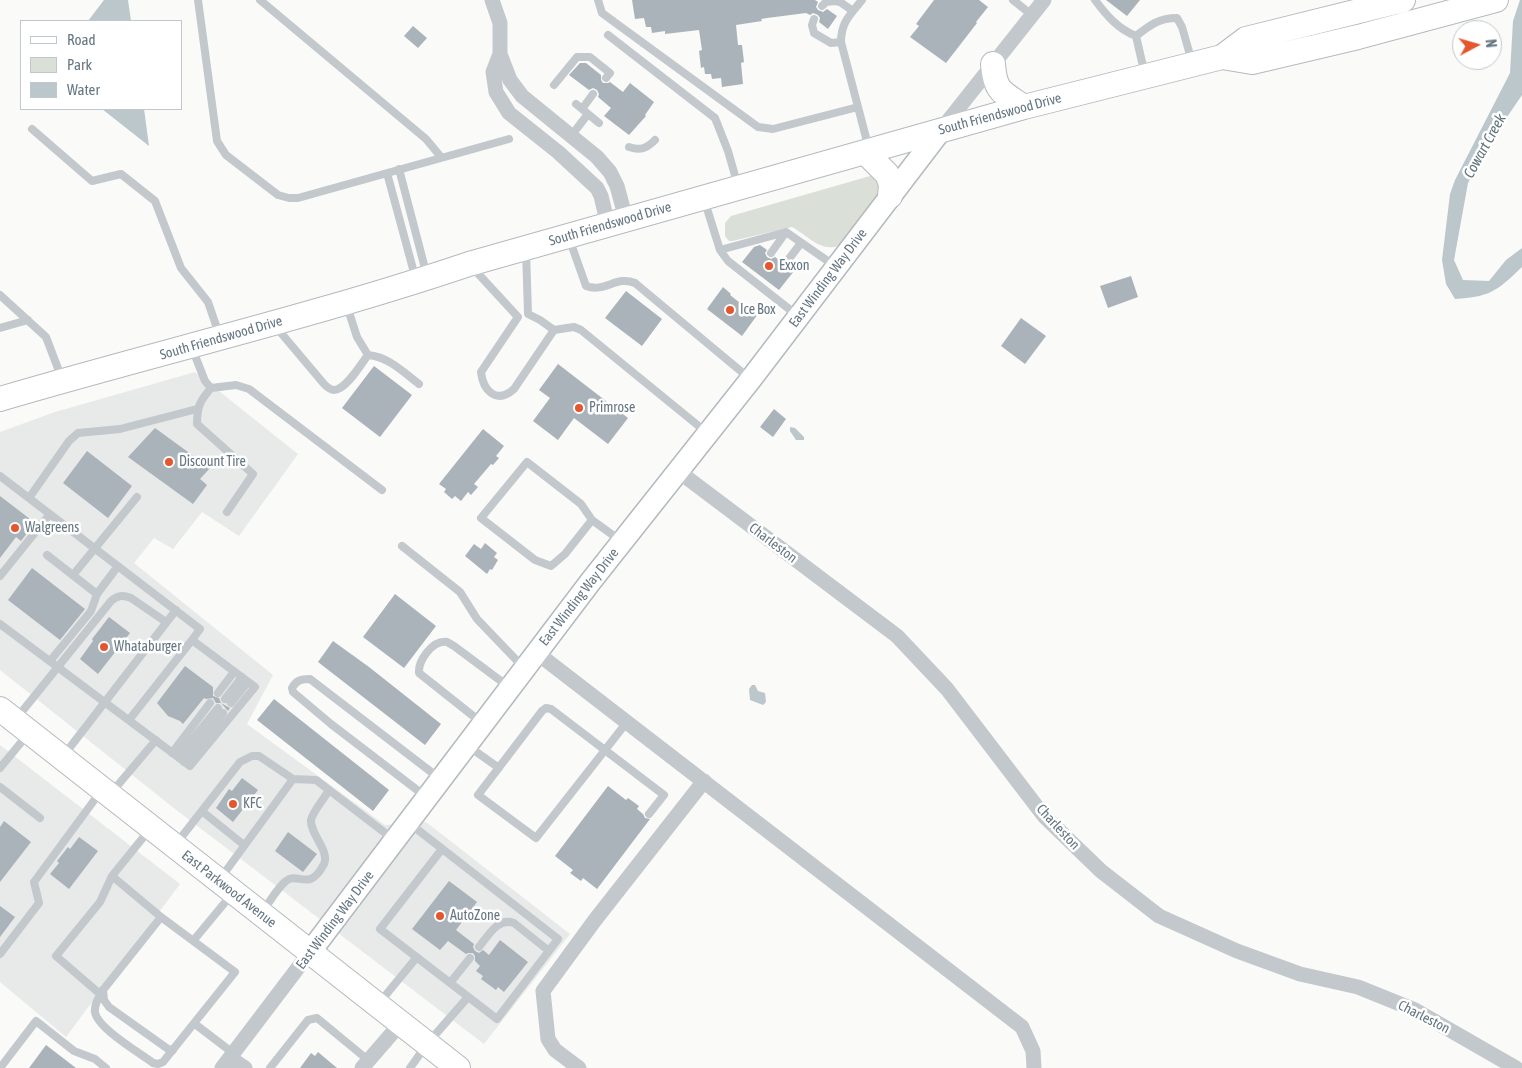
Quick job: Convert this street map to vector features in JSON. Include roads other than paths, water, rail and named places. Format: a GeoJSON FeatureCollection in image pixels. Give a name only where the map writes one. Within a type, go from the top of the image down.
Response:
{"type":"FeatureCollection","features":[{"type":"Feature","properties":{"kind":"main road","name":"South Friendswood Drive"},"geometry":{"type":"LineString","coordinates":[[0,400],[220,339],[469,264],[941,130],[1222,57],[1246,40],[1403,0]]}},
{"type":"Feature","properties":{"kind":"main road","name":"South Friendswood Drive"},"geometry":{"type":"LineString","coordinates":[[1222,57],[1252,62],[1358,37],[1485,3]]}},
{"type":"Feature","properties":{"kind":"main road"},"geometry":{"type":"LineString","coordinates":[[993,64],[994,78],[998,88],[1024,107]]}},
{"type":"Feature","properties":{"kind":"main road"},"geometry":{"type":"LineString","coordinates":[[867,152],[887,174],[890,184],[890,196]]}},
{"type":"Feature","properties":{"kind":"main road","name":"East Parkwood Avenue"},"geometry":{"type":"LineString","coordinates":[[14,721],[458,1068]]}},
{"type":"Feature","properties":{"kind":"street"},"geometry":{"type":"LineString","coordinates":[[492,0],[500,23],[500,54],[510,80],[522,96],[597,157],[610,172],[617,186],[617,222]]}},
{"type":"Feature","properties":{"kind":"street"},"geometry":{"type":"LineString","coordinates":[[941,130],[1044,0]]}},
{"type":"Feature","properties":{"kind":"street"},"geometry":{"type":"LineString","coordinates":[[500,54],[493,72],[496,92],[509,113],[558,152],[597,188],[617,222]]}},
{"type":"Feature","properties":{"kind":"street","name":"East Winding Way Drive"},"geometry":{"type":"LineString","coordinates":[[229,1060],[510,688],[941,130]]}},
{"type":"Feature","properties":{"kind":"street"},"geometry":{"type":"LineString","coordinates":[[558,152],[571,136]]}},
{"type":"Feature","properties":{"kind":"street","name":"Charleston"},"geometry":{"type":"LineString","coordinates":[[678,470],[897,636],[947,689],[1044,816],[1101,871],[1159,916],[1237,951],[1300,974],[1358,987],[1415,1010],[1516,1068]]}},
{"type":"Feature","properties":{"kind":"street"},"geometry":{"type":"LineString","coordinates":[[531,661],[627,722],[1022,1027],[1033,1051],[1034,1068]]}},
{"type":"Feature","properties":{"kind":"street"},"geometry":{"type":"LineString","coordinates":[[579,1068],[555,1050],[548,1039],[543,991],[595,920],[704,781]]}},
{"type":"Feature","properties":{"kind":"street"},"geometry":{"type":"LineString","coordinates":[[365,1064],[400,1023]]}},
{"type":"Feature","properties":{"kind":"street"},"geometry":{"type":"LineString","coordinates":[[229,1060],[245,1068]]}},
{"type":"Feature","properties":{"kind":"lane"},"geometry":{"type":"LineString","coordinates":[[198,0],[216,141],[226,154],[278,195],[298,198],[509,139]]}},
{"type":"Feature","properties":{"kind":"lane"},"geometry":{"type":"LineString","coordinates":[[260,0],[426,139],[441,157]]}},
{"type":"Feature","properties":{"kind":"lane"},"geometry":{"type":"LineString","coordinates":[[598,0],[602,13],[758,127],[773,129],[858,107]]}},
{"type":"Feature","properties":{"kind":"lane"},"geometry":{"type":"LineString","coordinates":[[862,0],[844,22],[841,31],[841,42],[858,107],[867,152]]}},
{"type":"Feature","properties":{"kind":"lane"},"geometry":{"type":"LineString","coordinates":[[1013,0],[1032,15]]}},
{"type":"Feature","properties":{"kind":"lane"},"geometry":{"type":"LineString","coordinates":[[1095,0],[1109,19],[1128,33],[1136,36]]}},
{"type":"Feature","properties":{"kind":"lane"},"geometry":{"type":"LineString","coordinates":[[822,6],[826,2],[835,1],[853,11]]}},
{"type":"Feature","properties":{"kind":"lane"},"geometry":{"type":"LineString","coordinates":[[1136,36],[1165,18],[1177,18],[1182,27],[1192,64]]}},
{"type":"Feature","properties":{"kind":"lane"},"geometry":{"type":"LineString","coordinates":[[814,19],[812,25],[814,33],[831,43],[841,42]]}},
{"type":"Feature","properties":{"kind":"lane"},"geometry":{"type":"LineString","coordinates":[[608,35],[716,118],[728,151],[738,188]]}},
{"type":"Feature","properties":{"kind":"lane"},"geometry":{"type":"LineString","coordinates":[[1136,36],[1145,76]]}},
{"type":"Feature","properties":{"kind":"lane"},"geometry":{"type":"LineString","coordinates":[[554,85],[577,57],[590,57],[610,73],[606,78]]}},
{"type":"Feature","properties":{"kind":"lane"},"geometry":{"type":"LineString","coordinates":[[571,136],[582,109],[593,94]]}},
{"type":"Feature","properties":{"kind":"lane"},"geometry":{"type":"LineString","coordinates":[[582,109],[599,123]]}},
{"type":"Feature","properties":{"kind":"lane"},"geometry":{"type":"LineString","coordinates":[[32,129],[92,180],[122,174],[155,201],[182,268],[208,302],[220,339]]}},
{"type":"Feature","properties":{"kind":"lane"},"geometry":{"type":"LineString","coordinates":[[629,147],[642,149],[655,140]]}},
{"type":"Feature","properties":{"kind":"lane"},"geometry":{"type":"LineString","coordinates":[[399,169],[422,279]]}},
{"type":"Feature","properties":{"kind":"lane"},"geometry":{"type":"LineString","coordinates":[[387,173],[422,279]]}},
{"type":"Feature","properties":{"kind":"lane"},"geometry":{"type":"LineString","coordinates":[[703,197],[720,250],[728,261],[753,275],[799,316]]}},
{"type":"Feature","properties":{"kind":"lane"},"geometry":{"type":"LineString","coordinates":[[720,250],[786,232]]}},
{"type":"Feature","properties":{"kind":"lane"},"geometry":{"type":"LineString","coordinates":[[786,232],[837,267]]}},
{"type":"Feature","properties":{"kind":"lane"},"geometry":{"type":"LineString","coordinates":[[771,253],[786,232]]}},
{"type":"Feature","properties":{"kind":"lane"},"geometry":{"type":"LineString","coordinates":[[568,236],[586,286],[595,289],[628,280],[635,283],[750,379]]}},
{"type":"Feature","properties":{"kind":"lane"},"geometry":{"type":"LineString","coordinates":[[785,264],[801,243]]}},
{"type":"Feature","properties":{"kind":"lane"},"geometry":{"type":"LineString","coordinates":[[526,248],[528,314]]}},
{"type":"Feature","properties":{"kind":"lane"},"geometry":{"type":"LineString","coordinates":[[469,264],[518,317]]}},
{"type":"Feature","properties":{"kind":"lane"},"geometry":{"type":"LineString","coordinates":[[0,295],[46,337],[63,381]]}},
{"type":"Feature","properties":{"kind":"lane"},"geometry":{"type":"LineString","coordinates":[[346,302],[356,337],[368,355],[387,360],[419,384]]}},
{"type":"Feature","properties":{"kind":"lane"},"geometry":{"type":"LineString","coordinates":[[554,330],[514,389],[501,396],[493,395],[485,388],[481,372],[518,317],[528,314],[554,330],[574,327],[581,330],[707,434]]}},
{"type":"Feature","properties":{"kind":"lane"},"geometry":{"type":"LineString","coordinates":[[0,328],[28,320]]}},
{"type":"Feature","properties":{"kind":"lane"},"geometry":{"type":"LineString","coordinates":[[273,323],[324,384],[332,390],[337,390],[344,386],[368,355]]}},
{"type":"Feature","properties":{"kind":"lane"},"geometry":{"type":"LineString","coordinates":[[192,346],[205,381],[211,388]]}},
{"type":"Feature","properties":{"kind":"lane"},"geometry":{"type":"LineString","coordinates":[[227,512],[253,474],[197,424],[197,409],[202,398],[211,388],[236,385],[249,389],[382,490]]}},
{"type":"Feature","properties":{"kind":"lane"},"geometry":{"type":"LineString","coordinates":[[29,498],[69,441],[78,433],[120,429],[197,409]]}},
{"type":"Feature","properties":{"kind":"lane"},"geometry":{"type":"LineString","coordinates":[[592,520],[565,554],[551,566],[535,560],[481,518],[527,462],[581,504],[592,520],[622,542]]}},
{"type":"Feature","properties":{"kind":"lane"},"geometry":{"type":"LineString","coordinates":[[0,476],[200,629],[129,720]]}},
{"type":"Feature","properties":{"kind":"lane"},"geometry":{"type":"LineString","coordinates":[[73,575],[137,497]]}},
{"type":"Feature","properties":{"kind":"lane"},"geometry":{"type":"LineString","coordinates":[[0,576],[50,514]]}},
{"type":"Feature","properties":{"kind":"lane"},"geometry":{"type":"LineString","coordinates":[[402,546],[460,592],[477,619],[531,661]]}},
{"type":"Feature","properties":{"kind":"lane"},"geometry":{"type":"LineString","coordinates":[[47,555],[97,594]]}},
{"type":"Feature","properties":{"kind":"lane"},"geometry":{"type":"LineString","coordinates":[[50,661],[91,611],[97,594],[118,566]]}},
{"type":"Feature","properties":{"kind":"lane"},"geometry":{"type":"LineString","coordinates":[[0,768],[14,721],[116,596],[124,595],[131,598],[166,622]]}},
{"type":"Feature","properties":{"kind":"lane"},"geometry":{"type":"LineString","coordinates":[[61,758],[176,610]]}},
{"type":"Feature","properties":{"kind":"lane"},"geometry":{"type":"LineString","coordinates":[[0,624],[190,766],[255,686],[192,640]]}},
{"type":"Feature","properties":{"kind":"lane"},"geometry":{"type":"LineString","coordinates":[[483,724],[419,673],[418,666],[430,648],[447,642],[510,688]]}},
{"type":"Feature","properties":{"kind":"lane"},"geometry":{"type":"LineString","coordinates":[[218,693],[234,672]]}},
{"type":"Feature","properties":{"kind":"lane"},"geometry":{"type":"LineString","coordinates":[[427,798],[331,724],[293,692],[294,683],[302,679],[310,679],[441,780]]}},
{"type":"Feature","properties":{"kind":"lane"},"geometry":{"type":"LineString","coordinates":[[228,701],[245,680]]}},
{"type":"Feature","properties":{"kind":"lane"},"geometry":{"type":"LineString","coordinates":[[178,757],[210,703]]}},
{"type":"Feature","properties":{"kind":"lane"},"geometry":{"type":"LineString","coordinates":[[627,722],[605,750],[536,838],[478,795],[546,708],[551,709],[605,750],[664,795],[649,814]]}},
{"type":"Feature","properties":{"kind":"lane"},"geometry":{"type":"LineString","coordinates":[[178,757],[220,711]]}},
{"type":"Feature","properties":{"kind":"lane"},"geometry":{"type":"LineString","coordinates":[[0,954],[39,903],[34,882],[106,792],[156,740]]}},
{"type":"Feature","properties":{"kind":"lane"},"geometry":{"type":"LineString","coordinates":[[467,746],[499,768]]}},
{"type":"Feature","properties":{"kind":"lane"},"geometry":{"type":"LineString","coordinates":[[174,846],[203,812],[240,762],[247,757],[259,756],[293,779],[316,780],[395,841]]}},
{"type":"Feature","properties":{"kind":"lane"},"geometry":{"type":"LineString","coordinates":[[193,941],[226,886],[244,845],[293,779]]}},
{"type":"Feature","properties":{"kind":"lane"},"geometry":{"type":"LineString","coordinates":[[0,787],[40,818]]}},
{"type":"Feature","properties":{"kind":"lane"},"geometry":{"type":"LineString","coordinates":[[261,913],[286,881],[293,878],[305,881],[313,878],[325,862],[325,855],[311,826],[312,818],[329,790]]}},
{"type":"Feature","properties":{"kind":"lane"},"geometry":{"type":"LineString","coordinates":[[203,812],[244,845]]}},
{"type":"Feature","properties":{"kind":"lane"},"geometry":{"type":"LineString","coordinates":[[409,822],[558,939],[497,1019],[380,929],[442,849]]}},
{"type":"Feature","properties":{"kind":"lane"},"geometry":{"type":"LineString","coordinates":[[151,828],[112,876],[100,902],[56,956],[102,992],[104,1000],[109,1007],[173,1050]]}},
{"type":"Feature","properties":{"kind":"lane"},"geometry":{"type":"LineString","coordinates":[[112,876],[160,916],[235,972],[195,1024],[162,1062],[158,1064],[106,1028],[98,1021],[95,1012],[102,992],[160,916]]}},
{"type":"Feature","properties":{"kind":"lane"},"geometry":{"type":"LineString","coordinates":[[479,947],[496,927],[502,922],[507,921],[514,923],[549,951]]}},
{"type":"Feature","properties":{"kind":"lane"},"geometry":{"type":"LineString","coordinates":[[378,1005],[417,957]]}},
{"type":"Feature","properties":{"kind":"lane"},"geometry":{"type":"LineString","coordinates":[[450,983],[470,958]]}},
{"type":"Feature","properties":{"kind":"lane"},"geometry":{"type":"LineString","coordinates":[[410,1068],[427,1044],[468,997]]}},
{"type":"Feature","properties":{"kind":"lane"},"geometry":{"type":"LineString","coordinates":[[270,1068],[308,1020],[317,1018],[365,1064]]}},
{"type":"Feature","properties":{"kind":"lane"},"geometry":{"type":"LineString","coordinates":[[0,1068],[36,1021],[74,1051],[94,1059],[106,1068]]}},
{"type":"Feature","properties":{"kind":"lane"},"geometry":{"type":"LineString","coordinates":[[195,1024],[229,1060]]}},
{"type":"Feature","properties":{"kind":"water"},"geometry":{"type":"Polygon","coordinates":[[[104,0],[128,0],[131,20],[89,20],[104,0]]]}},
{"type":"Feature","properties":{"kind":"water","name":"Cowart Creek"},"geometry":{"type":"Polygon","coordinates":[[[1520,0],[1522,0],[1522,95],[1492,139],[1468,183],[1454,260],[1463,280],[1489,281],[1506,260],[1522,248],[1522,267],[1506,282],[1492,291],[1477,297],[1455,299],[1446,284],[1442,260],[1450,194],[1455,180],[1510,73],[1513,21],[1520,0]]]}},
{"type":"Feature","properties":{"kind":"water"},"geometry":{"type":"Polygon","coordinates":[[[103,110],[144,110],[149,146],[103,110]]]}},
{"type":"Feature","properties":{"kind":"water"},"geometry":{"type":"Polygon","coordinates":[[[790,427],[795,428],[804,437],[804,440],[796,440],[790,431],[790,427]]]}},
{"type":"Feature","properties":{"kind":"water"},"geometry":{"type":"Polygon","coordinates":[[[752,685],[755,685],[758,691],[765,693],[766,702],[763,705],[750,700],[749,689],[752,685]]]}},
{"type":"Feature","properties":{"kind":"place","name":"Exxon"},"geometry":{"type":"Point","coordinates":[769,266]}},
{"type":"Feature","properties":{"kind":"place","name":"Ice Box"},"geometry":{"type":"Point","coordinates":[730,310]}},
{"type":"Feature","properties":{"kind":"place","name":"Primrose"},"geometry":{"type":"Point","coordinates":[579,408]}},
{"type":"Feature","properties":{"kind":"place","name":"Discount Tire"},"geometry":{"type":"Point","coordinates":[169,462]}},
{"type":"Feature","properties":{"kind":"place","name":"Walgreens"},"geometry":{"type":"Point","coordinates":[15,528]}},
{"type":"Feature","properties":{"kind":"place","name":"Whataburger"},"geometry":{"type":"Point","coordinates":[104,647]}},
{"type":"Feature","properties":{"kind":"place","name":"KFC"},"geometry":{"type":"Point","coordinates":[233,804]}},
{"type":"Feature","properties":{"kind":"place","name":"AutoZone"},"geometry":{"type":"Point","coordinates":[440,916]}}]}
